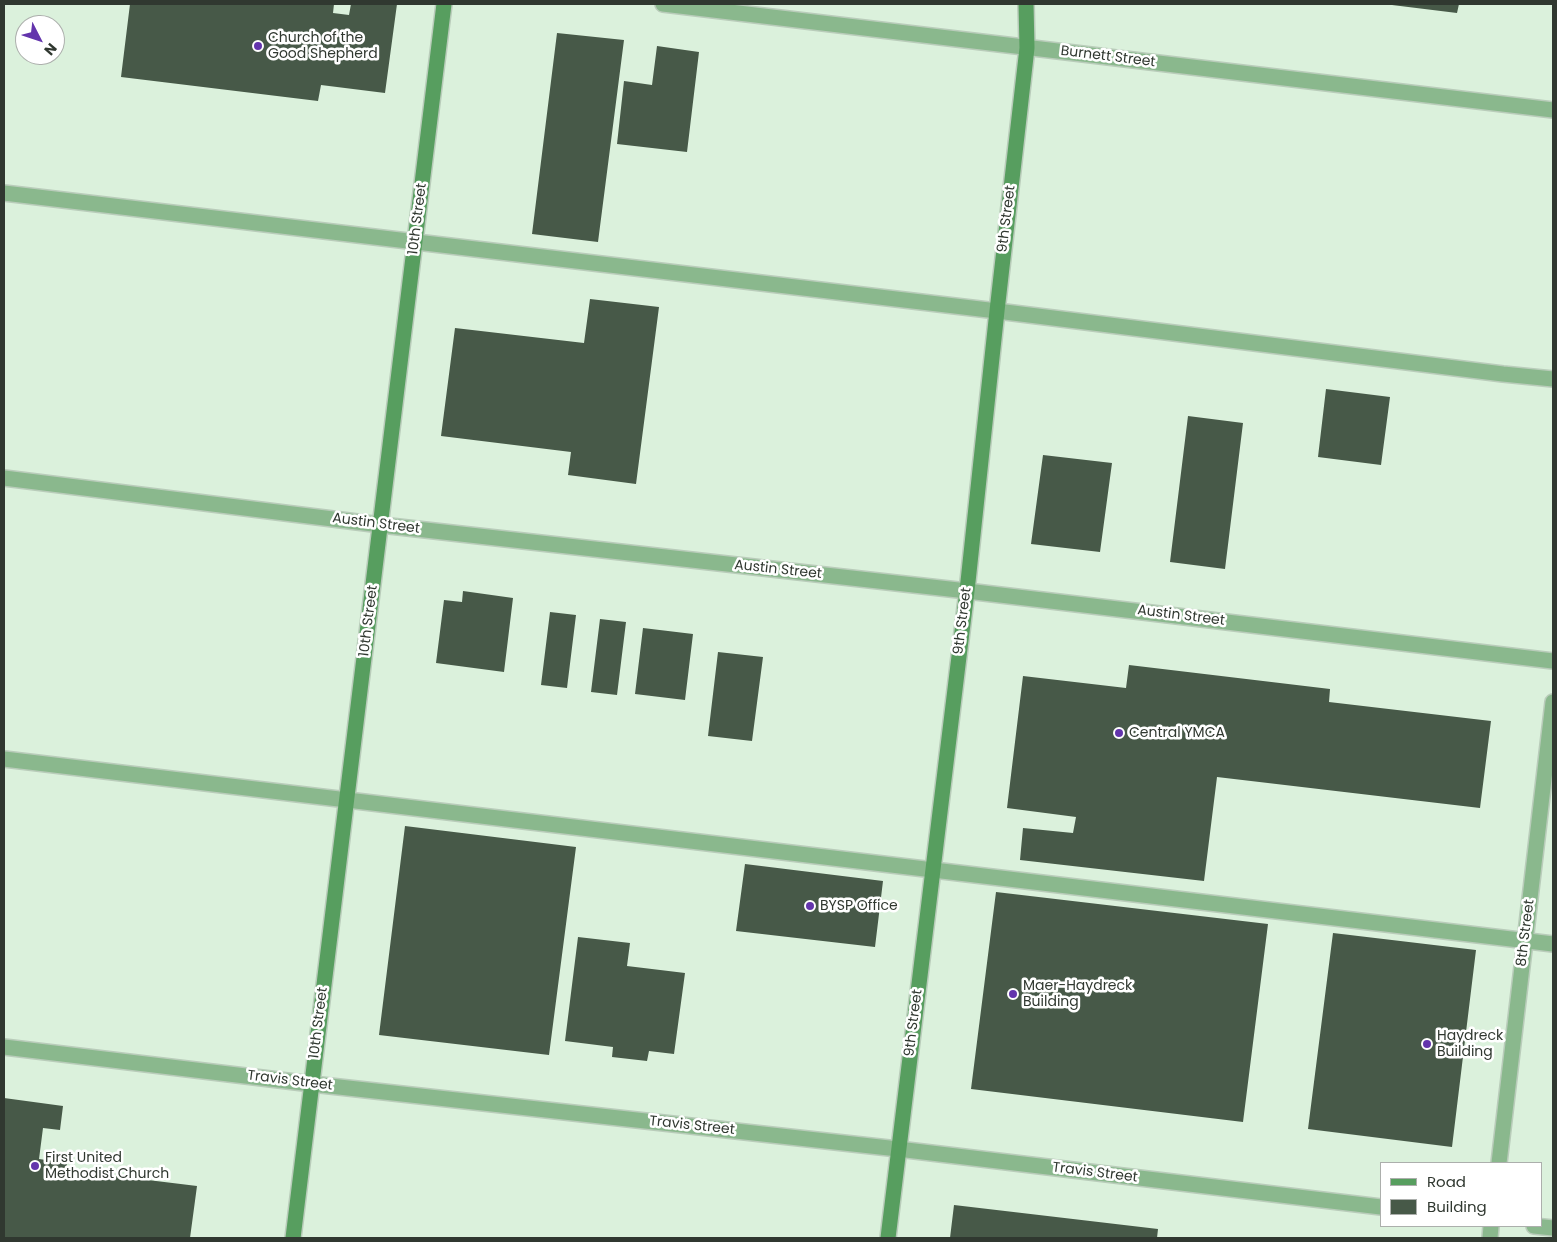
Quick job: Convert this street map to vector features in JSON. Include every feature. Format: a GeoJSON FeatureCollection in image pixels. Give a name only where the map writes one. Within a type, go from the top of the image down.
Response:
{"type":"FeatureCollection","features":[{"type":"Feature","properties":{"kind":"street","name":"10th Street"},"geometry":{"type":"LineString","coordinates":[[294,1238],[444,4]]}},
{"type":"Feature","properties":{"kind":"street","name":"Burnett Street"},"geometry":{"type":"LineString","coordinates":[[663,4],[1553,110]]}},
{"type":"Feature","properties":{"kind":"street","name":"9th Street"},"geometry":{"type":"LineString","coordinates":[[888,1238],[967,591],[996,312],[1027,48],[1026,4]]}},
{"type":"Feature","properties":{"kind":"street"},"geometry":{"type":"LineString","coordinates":[[4,193],[1553,379]]}},
{"type":"Feature","properties":{"kind":"street","name":"Austin Street"},"geometry":{"type":"LineString","coordinates":[[4,478],[381,525],[967,591],[1553,661]]}},
{"type":"Feature","properties":{"kind":"street","name":"8th Street"},"geometry":{"type":"LineString","coordinates":[[1499,1162],[1553,702]]}},
{"type":"Feature","properties":{"kind":"street"},"geometry":{"type":"LineString","coordinates":[[4,759],[1553,944]]}},
{"type":"Feature","properties":{"kind":"street","name":"Travis Street"},"geometry":{"type":"LineString","coordinates":[[4,1047],[312,1084],[898,1149],[1380,1207]]}},
{"type":"Feature","properties":{"kind":"building","name":"Church of the Good Shepherd"},"geometry":{"type":"Polygon","coordinates":[[[130,4],[334,4],[333,13],[349,15],[351,4],[397,4],[385,93],[321,85],[318,101],[121,77],[130,4]]]}},
{"type":"Feature","properties":{"kind":"building"},"geometry":{"type":"Polygon","coordinates":[[[1392,4],[1459,4],[1457,13],[1392,4]]]}},
{"type":"Feature","properties":{"kind":"building"},"geometry":{"type":"Polygon","coordinates":[[[557,33],[624,40],[598,242],[532,234],[557,33]]]}},
{"type":"Feature","properties":{"kind":"building"},"geometry":{"type":"Polygon","coordinates":[[[657,46],[699,52],[687,152],[617,144],[624,81],[652,85],[657,46]]]}},
{"type":"Feature","properties":{"kind":"building"},"geometry":{"type":"Polygon","coordinates":[[[590,299],[659,307],[636,484],[568,475],[571,452],[441,436],[455,328],[584,343],[590,299]]]}},
{"type":"Feature","properties":{"kind":"building"},"geometry":{"type":"Polygon","coordinates":[[[1326,389],[1390,397],[1381,465],[1318,457],[1326,389]]]}},
{"type":"Feature","properties":{"kind":"building"},"geometry":{"type":"Polygon","coordinates":[[[1188,416],[1243,423],[1225,569],[1170,562],[1188,416]]]}},
{"type":"Feature","properties":{"kind":"building"},"geometry":{"type":"Polygon","coordinates":[[[1043,455],[1112,463],[1100,552],[1031,544],[1043,455]]]}},
{"type":"Feature","properties":{"kind":"building"},"geometry":{"type":"Polygon","coordinates":[[[463,591],[513,598],[504,672],[436,663],[444,600],[462,602],[463,591]]]}},
{"type":"Feature","properties":{"kind":"building"},"geometry":{"type":"Polygon","coordinates":[[[550,612],[576,615],[567,688],[541,685],[550,612]]]}},
{"type":"Feature","properties":{"kind":"building"},"geometry":{"type":"Polygon","coordinates":[[[600,619],[626,622],[617,695],[591,692],[600,619]]]}},
{"type":"Feature","properties":{"kind":"building"},"geometry":{"type":"Polygon","coordinates":[[[643,628],[693,634],[685,700],[635,694],[643,628]]]}},
{"type":"Feature","properties":{"kind":"building"},"geometry":{"type":"Polygon","coordinates":[[[718,652],[763,657],[752,741],[708,736],[718,652]]]}},
{"type":"Feature","properties":{"kind":"building","name":"Central YMCA"},"geometry":{"type":"Polygon","coordinates":[[[1129,665],[1330,689],[1329,702],[1491,721],[1480,808],[1217,777],[1204,881],[1020,860],[1023,828],[1073,833],[1076,817],[1007,808],[1023,676],[1126,688],[1129,665]]]}},
{"type":"Feature","properties":{"kind":"building"},"geometry":{"type":"Polygon","coordinates":[[[405,826],[576,847],[549,1055],[379,1035],[405,826]]]}},
{"type":"Feature","properties":{"kind":"building","name":"BYSP Office"},"geometry":{"type":"Polygon","coordinates":[[[745,864],[883,881],[875,947],[736,931],[745,864]]]}},
{"type":"Feature","properties":{"kind":"building"},"geometry":{"type":"Polygon","coordinates":[[[996,892],[1268,924],[1243,1122],[971,1089],[996,892]]]}},
{"type":"Feature","properties":{"kind":"building"},"geometry":{"type":"Polygon","coordinates":[[[1333,933],[1476,950],[1452,1147],[1308,1129],[1333,933]]]}},
{"type":"Feature","properties":{"kind":"building"},"geometry":{"type":"Polygon","coordinates":[[[578,937],[630,943],[627,966],[685,973],[674,1054],[649,1051],[647,1061],[612,1057],[613,1047],[565,1041],[578,937]]]}},
{"type":"Feature","properties":{"kind":"building","name":"First United Methodist Church"},"geometry":{"type":"Polygon","coordinates":[[[4,1098],[63,1106],[60,1130],[43,1128],[39,1159],[67,1163],[66,1170],[197,1186],[190,1238],[4,1238],[4,1098]]]}},
{"type":"Feature","properties":{"kind":"building"},"geometry":{"type":"Polygon","coordinates":[[[954,1205],[1158,1229],[1157,1238],[950,1238],[954,1205]]]}},
{"type":"Feature","properties":{"kind":"place","name":"Church of the Good Shepherd"},"geometry":{"type":"Point","coordinates":[258,46]}},
{"type":"Feature","properties":{"kind":"place","name":"Central YMCA"},"geometry":{"type":"Point","coordinates":[1119,733]}},
{"type":"Feature","properties":{"kind":"place","name":"BYSP Office"},"geometry":{"type":"Point","coordinates":[810,906]}},
{"type":"Feature","properties":{"kind":"place","name":"Maer-Haydreck Building"},"geometry":{"type":"Point","coordinates":[1013,994]}},
{"type":"Feature","properties":{"kind":"place","name":"Haydreck Building"},"geometry":{"type":"Point","coordinates":[1427,1044]}},
{"type":"Feature","properties":{"kind":"place","name":"First United Methodist Church"},"geometry":{"type":"Point","coordinates":[35,1166]}}]}
